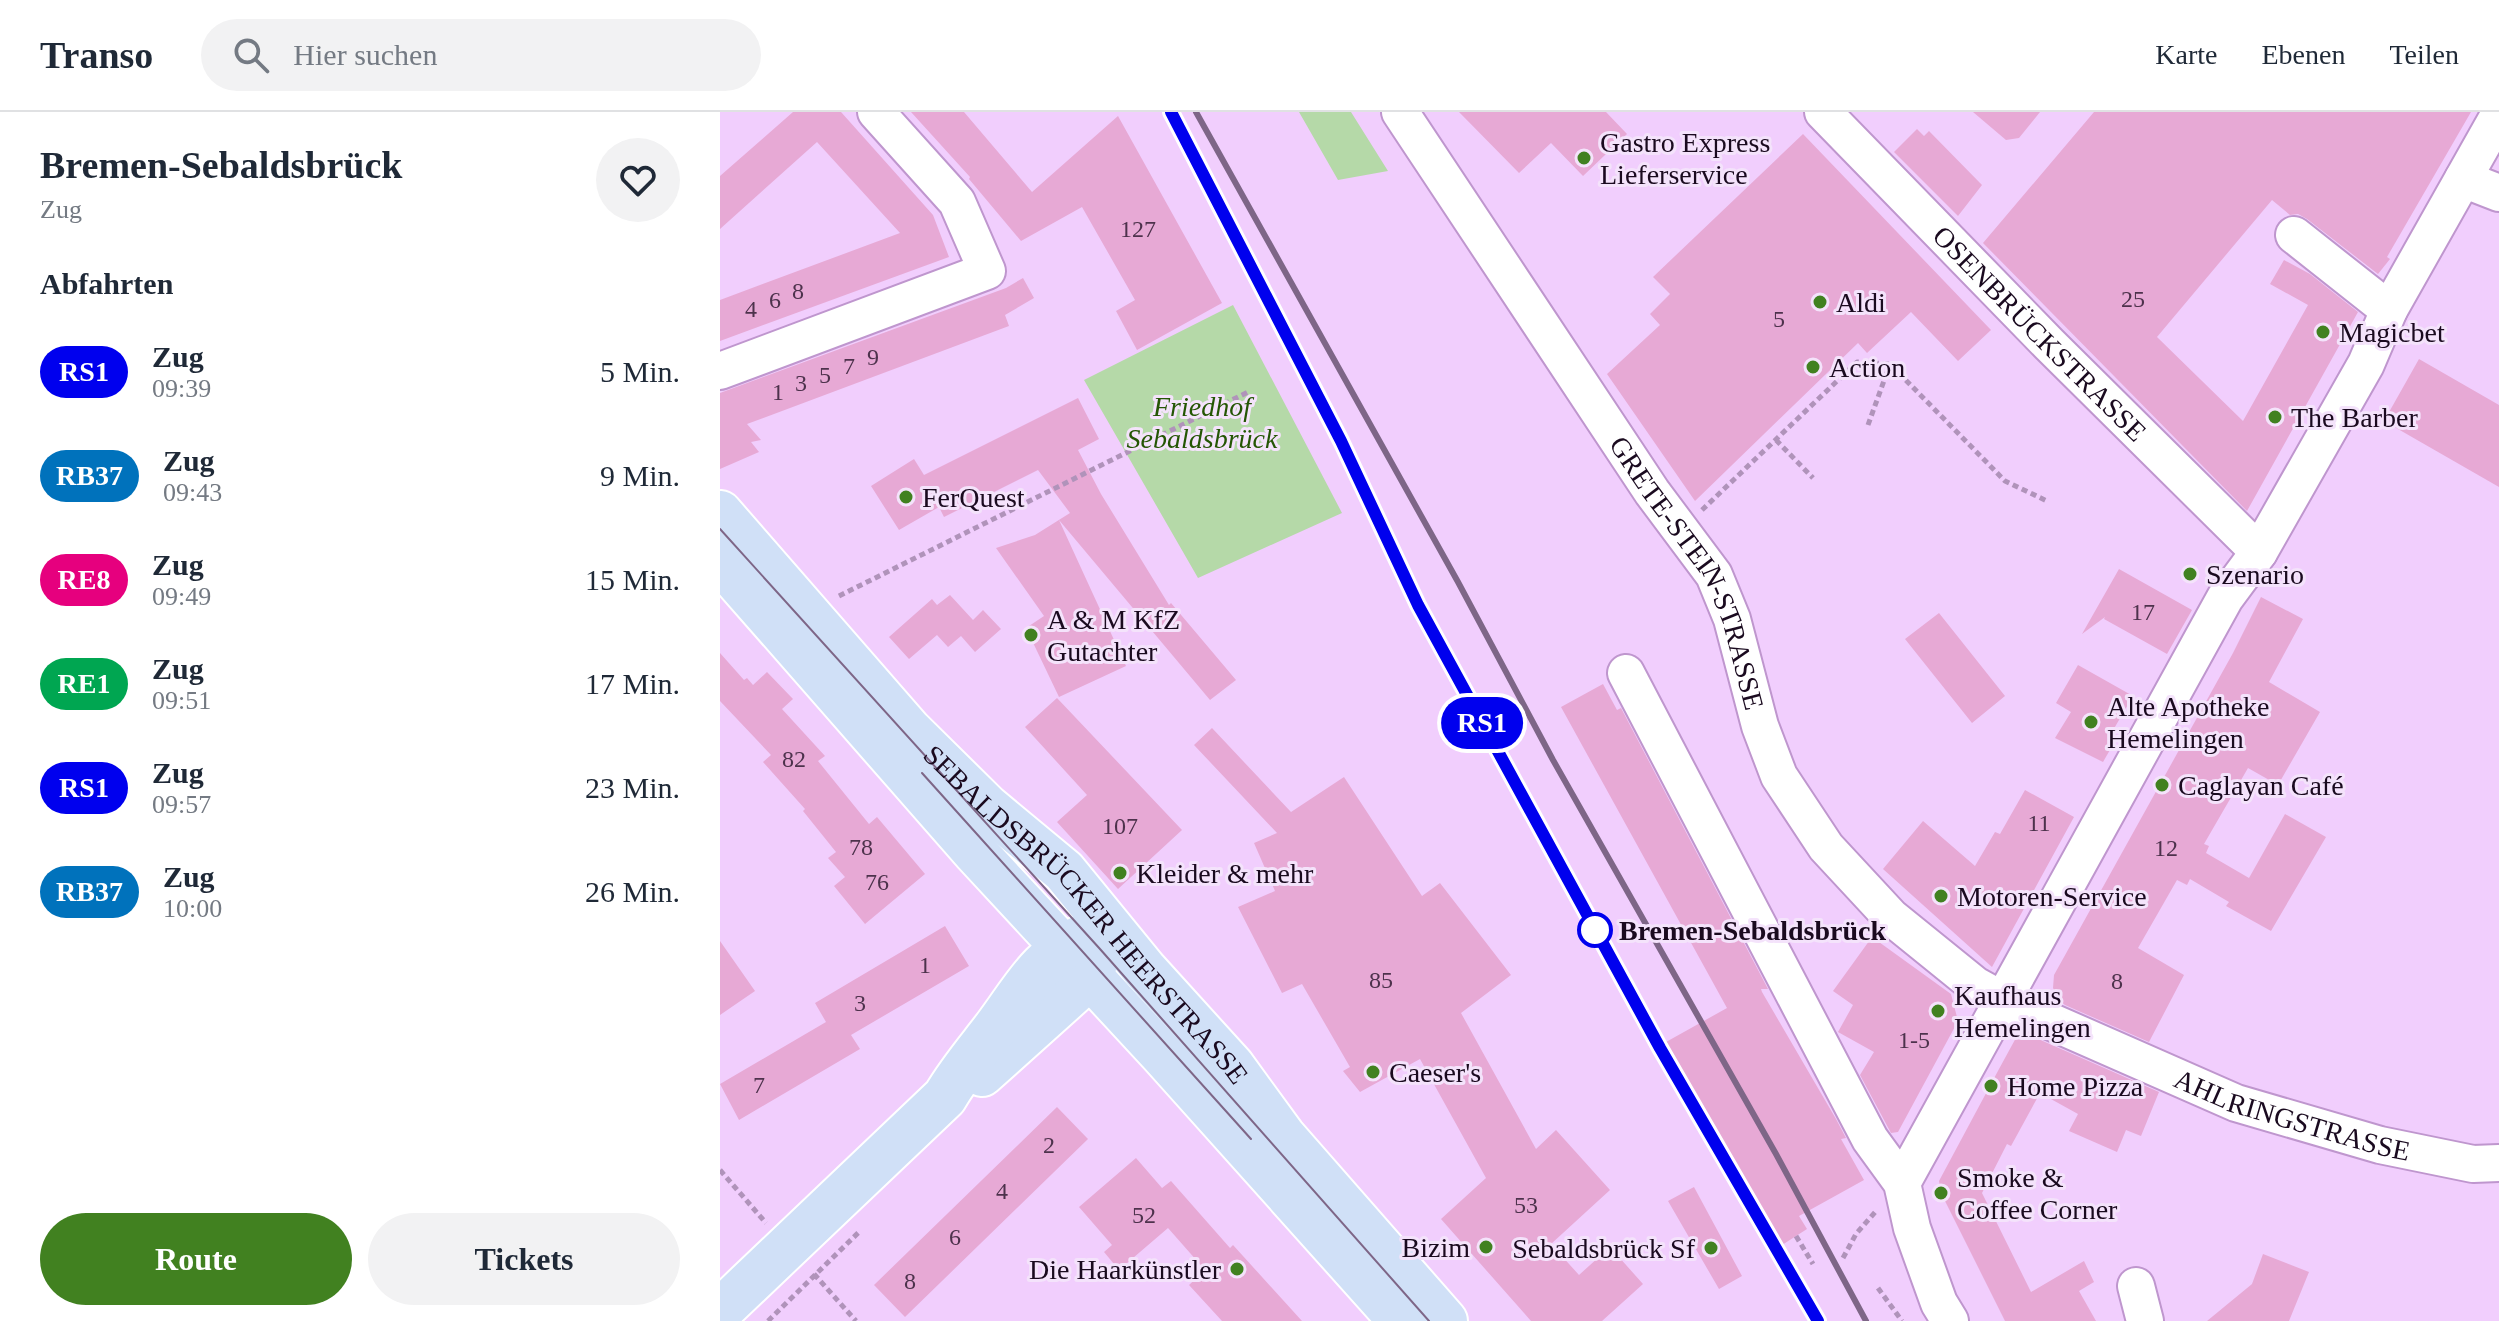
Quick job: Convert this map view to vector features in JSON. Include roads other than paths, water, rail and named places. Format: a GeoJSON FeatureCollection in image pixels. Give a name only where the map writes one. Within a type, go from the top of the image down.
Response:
{"type":"FeatureCollection","features":[{"type":"Feature","properties":{"kind":"main road","name":"SEBALDSBRÜCKER HEERSTRASSE"},"geometry":{"type":"LineString","coordinates":[[720,513],[909,730],[987,807],[1064,871],[1087,948],[1401,1321]]}},
{"type":"Feature","properties":{"kind":"main road","name":"SEBALDSBRÜCKER HEERSTRASSE"},"geometry":{"type":"LineString","coordinates":[[720,561],[975,852],[1232,1066],[1283,1136],[1445,1321]]}},
{"type":"Feature","properties":{"kind":"main road"},"geometry":{"type":"LineString","coordinates":[[975,852],[976,880],[1019,946],[1027,980]]}},
{"type":"Feature","properties":{"kind":"main road"},"geometry":{"type":"LineString","coordinates":[[720,1311],[945,1097],[956,1077],[995,1028],[1027,980],[1087,948]]}},
{"type":"Feature","properties":{"kind":"main road"},"geometry":{"type":"LineString","coordinates":[[945,1097],[969,1085],[1087,948]]}},
{"type":"Feature","properties":{"kind":"street"},"geometry":{"type":"LineString","coordinates":[[720,371],[987,271],[957,202],[876,112]]}},
{"type":"Feature","properties":{"kind":"street","name":"GRETE-STEIN-STRASSE"},"geometry":{"type":"LineString","coordinates":[[1400,112],[1652,492],[1714,575],[1732,619],[1760,726],[1779,776],[1826,847],[1891,917],[1975,985],[2004,1001]]}},
{"type":"Feature","properties":{"kind":"street","name":"OSENBRÜCKSTRASSE"},"geometry":{"type":"LineString","coordinates":[[1823,112],[2059,355],[2259,552]]}},
{"type":"Feature","properties":{"kind":"street"},"geometry":{"type":"LineString","coordinates":[[1902,1183],[2225,598],[2259,552],[2366,364],[2389,310],[2499,115]]}},
{"type":"Feature","properties":{"kind":"street"},"geometry":{"type":"LineString","coordinates":[[2463,179],[2499,193]]}},
{"type":"Feature","properties":{"kind":"street"},"geometry":{"type":"LineString","coordinates":[[2294,235],[2389,310]]}},
{"type":"Feature","properties":{"kind":"street"},"geometry":{"type":"LineString","coordinates":[[720,537],[1421,1321]]}},
{"type":"Feature","properties":{"kind":"street"},"geometry":{"type":"LineString","coordinates":[[1626,673],[1870,1139],[1902,1183],[1912,1228],[1939,1303],[1950,1321]]}},
{"type":"Feature","properties":{"kind":"street","name":"AHLRINGSTRASSE"},"geometry":{"type":"LineString","coordinates":[[2004,1001],[2250,1107],[2380,1145],[2473,1164],[2499,1163]]}},
{"type":"Feature","properties":{"kind":"street"},"geometry":{"type":"LineString","coordinates":[[2136,1286],[2145,1321]]}},
{"type":"Feature","properties":{"kind":"tram line"},"geometry":{"type":"LineString","coordinates":[[720,529],[1100,949],[1429,1321]]}},
{"type":"Feature","properties":{"kind":"tram line"},"geometry":{"type":"LineString","coordinates":[[922,773],[1251,1139]]}},
{"type":"Feature","properties":{"kind":"railway"},"geometry":{"type":"LineString","coordinates":[[1171,112],[1341,441],[1418,605],[1660,1048],[1818,1321]]}},
{"type":"Feature","properties":{"kind":"railway"},"geometry":{"type":"LineString","coordinates":[[1196,112],[1866,1321]]}},
{"type":"Feature","properties":{"kind":"train","name":"RS1"},"geometry":{"type":"LineString","coordinates":[[1171,112],[1341,441],[1418,605],[1660,1048],[1818,1321]]}},
{"type":"Feature","properties":{"kind":"place","name":"Gastro Express Lieferservice"},"geometry":{"type":"Point","coordinates":[1584,158]}},
{"type":"Feature","properties":{"kind":"place","name":"Aldi"},"geometry":{"type":"Point","coordinates":[1820,302]}},
{"type":"Feature","properties":{"kind":"place","name":"Magicbet"},"geometry":{"type":"Point","coordinates":[2323,332]}},
{"type":"Feature","properties":{"kind":"place","name":"Action"},"geometry":{"type":"Point","coordinates":[1813,367]}},
{"type":"Feature","properties":{"kind":"place","name":"The Barber"},"geometry":{"type":"Point","coordinates":[2275,417]}},
{"type":"Feature","properties":{"kind":"place","name":"FerQuest"},"geometry":{"type":"Point","coordinates":[906,497]}},
{"type":"Feature","properties":{"kind":"place","name":"Szenario"},"geometry":{"type":"Point","coordinates":[2190,574]}},
{"type":"Feature","properties":{"kind":"place","name":"A & M KfZ Gutachter"},"geometry":{"type":"Point","coordinates":[1031,635]}},
{"type":"Feature","properties":{"kind":"place","name":"Alte Apotheke Hemelingen"},"geometry":{"type":"Point","coordinates":[2091,722]}},
{"type":"Feature","properties":{"kind":"place","name":"Caglayan Café"},"geometry":{"type":"Point","coordinates":[2162,785]}},
{"type":"Feature","properties":{"kind":"place","name":"Kleider & mehr"},"geometry":{"type":"Point","coordinates":[1120,873]}},
{"type":"Feature","properties":{"kind":"place","name":"Motoren-Service"},"geometry":{"type":"Point","coordinates":[1941,896]}},
{"type":"Feature","properties":{"kind":"place","name":"Bremen-Sebaldsbrück"},"geometry":{"type":"Point","coordinates":[1595,930]}},
{"type":"Feature","properties":{"kind":"place","name":"Kaufhaus Hemelingen"},"geometry":{"type":"Point","coordinates":[1938,1011]}},
{"type":"Feature","properties":{"kind":"place","name":"Caeser's"},"geometry":{"type":"Point","coordinates":[1373,1072]}},
{"type":"Feature","properties":{"kind":"place","name":"Home Pizza"},"geometry":{"type":"Point","coordinates":[1991,1086]}},
{"type":"Feature","properties":{"kind":"place","name":"Smoke & Coffee Corner"},"geometry":{"type":"Point","coordinates":[1941,1193]}},
{"type":"Feature","properties":{"kind":"place","name":"Bizim"},"geometry":{"type":"Point","coordinates":[1486,1247]}},
{"type":"Feature","properties":{"kind":"place","name":"Sebaldsbrück Sf"},"geometry":{"type":"Point","coordinates":[1711,1248]}},
{"type":"Feature","properties":{"kind":"place","name":"Die Haarkünstler"},"geometry":{"type":"Point","coordinates":[1237,1269]}},
{"type":"Feature","properties":{"kind":"park label","name":"Friedhof Sebaldsbrück"},"geometry":{"type":"Point","coordinates":[1202,422]}}]}
